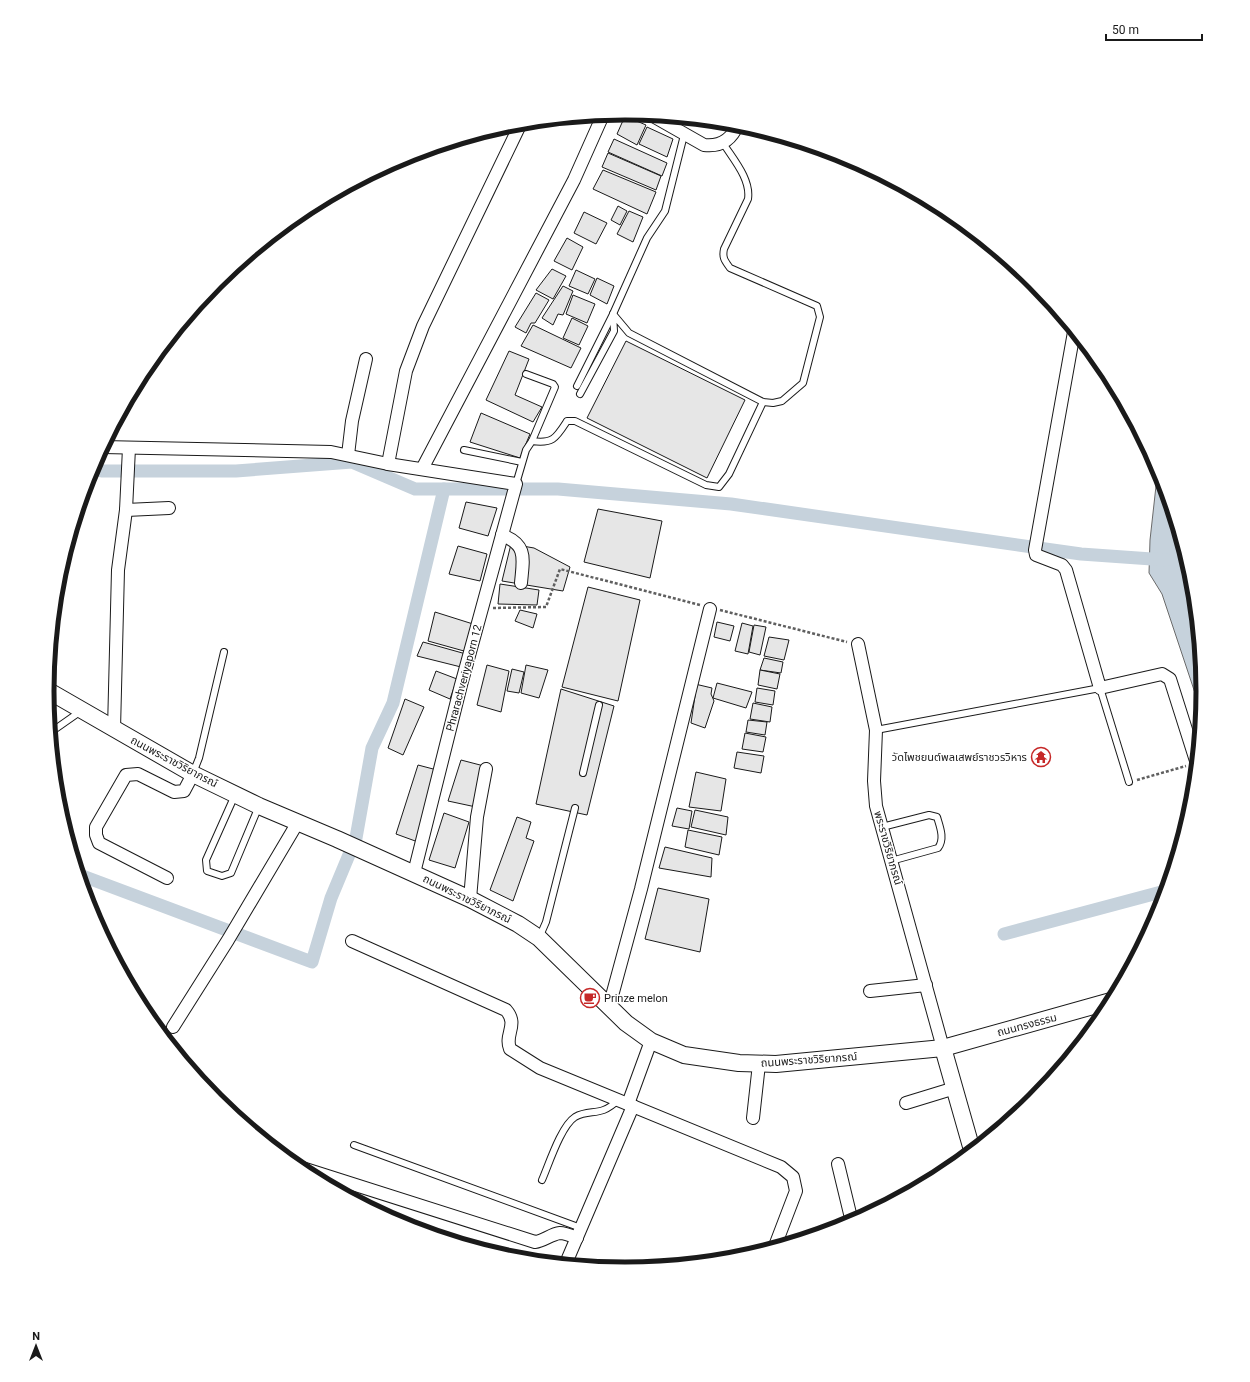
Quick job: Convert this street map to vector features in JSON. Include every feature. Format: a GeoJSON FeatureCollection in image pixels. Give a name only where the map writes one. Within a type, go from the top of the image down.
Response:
{"type":"FeatureCollection","features":[{"type":"Feature","properties":{"kind":"main road","name":"ถนนพระราชวิริยาภรณ์"},"geometry":{"type":"LineString","coordinates":[[54,694],[193,774],[235,795],[372,854],[496,911],[539,938],[626,1023],[651,1041],[684,1055],[721,1061],[759,1064],[793,1064],[943,1048]]}},
{"type":"Feature","properties":{"kind":"main road","name":"ถนนทรงธรรม"},"geometry":{"type":"LineString","coordinates":[[943,1048],[1102,1004]]}},
{"type":"Feature","properties":{"kind":"main road"},"geometry":{"type":"LineString","coordinates":[[943,1048],[971,1146]]}},
{"type":"Feature","properties":{"kind":"street"},"geometry":{"type":"LineString","coordinates":[[422,470],[574,180],[600,121]]}},
{"type":"Feature","properties":{"kind":"street"},"geometry":{"type":"LineString","coordinates":[[662,121],[684,135],[704,145],[714,146],[723,143],[734,134],[735,131]]}},
{"type":"Feature","properties":{"kind":"street"},"geometry":{"type":"LineString","coordinates":[[388,464],[406,371],[422,326],[517,130]]}},
{"type":"Feature","properties":{"kind":"street"},"geometry":{"type":"LineString","coordinates":[[1073,337],[1035,550],[1036,555],[1062,565],[1066,570],[1100,688],[1162,674],[1170,679],[1192,761]]}},
{"type":"Feature","properties":{"kind":"street"},"geometry":{"type":"LineString","coordinates":[[348,455],[352,421],[366,359]]}},
{"type":"Feature","properties":{"kind":"street"},"geometry":{"type":"LineString","coordinates":[[108,448],[129,454],[308,451],[348,455],[388,464],[516,486]]}},
{"type":"Feature","properties":{"kind":"street"},"geometry":{"type":"LineString","coordinates":[[114,729],[118,570],[126,510],[129,454]]}},
{"type":"Feature","properties":{"kind":"street","name":"Phrarachveriyaporn 12"},"geometry":{"type":"LineString","coordinates":[[414,873],[516,486]]}},
{"type":"Feature","properties":{"kind":"street"},"geometry":{"type":"LineString","coordinates":[[126,510],[169,508]]}},
{"type":"Feature","properties":{"kind":"street"},"geometry":{"type":"LineString","coordinates":[[502,535],[514,540],[520,547],[523,559],[521,583]]}},
{"type":"Feature","properties":{"kind":"street"},"geometry":{"type":"LineString","coordinates":[[609,1008],[641,889],[709,608]]}},
{"type":"Feature","properties":{"kind":"street","name":"พระราชวิริยาภรณ์"},"geometry":{"type":"LineString","coordinates":[[858,644],[876,730],[874,781],[876,806],[943,1048]]}},
{"type":"Feature","properties":{"kind":"street"},"geometry":{"type":"LineString","coordinates":[[470,899],[477,817],[486,769]]}},
{"type":"Feature","properties":{"kind":"street"},"geometry":{"type":"LineString","coordinates":[[167,878],[99,843],[96,835],[96,827],[126,775],[138,774],[179,793],[184,791],[193,774]]}},
{"type":"Feature","properties":{"kind":"street"},"geometry":{"type":"LineString","coordinates":[[173,1027],[228,940],[298,822]]}},
{"type":"Feature","properties":{"kind":"street"},"geometry":{"type":"LineString","coordinates":[[352,941],[506,1010],[511,1015],[512,1022],[508,1045],[510,1049],[517,1055],[540,1068],[781,1167],[793,1177],[796,1191],[777,1242]]}},
{"type":"Feature","properties":{"kind":"street"},"geometry":{"type":"LineString","coordinates":[[870,991],[926,985]]}},
{"type":"Feature","properties":{"kind":"street"},"geometry":{"type":"LineString","coordinates":[[568,1259],[579,1233],[626,1103],[651,1041]]}},
{"type":"Feature","properties":{"kind":"street"},"geometry":{"type":"LineString","coordinates":[[753,1118],[759,1064]]}},
{"type":"Feature","properties":{"kind":"street"},"geometry":{"type":"LineString","coordinates":[[906,1103],[955,1088]]}},
{"type":"Feature","properties":{"kind":"street"},"geometry":{"type":"LineString","coordinates":[[838,1164],[851,1216]]}},
{"type":"Feature","properties":{"kind":"street"},"geometry":{"type":"LineString","coordinates":[[323,1175],[535,1242],[544,1241],[550,1236],[561,1233],[579,1233]]}},
{"type":"Feature","properties":{"kind":"lane"},"geometry":{"type":"LineString","coordinates":[[577,386],[613,314],[647,238],[665,211],[684,135]]}},
{"type":"Feature","properties":{"kind":"lane"},"geometry":{"type":"LineString","coordinates":[[613,314],[629,333],[763,402],[773,403],[782,401],[803,383],[820,317],[817,306],[730,268],[724,261],[724,249],[748,199],[749,191],[737,163],[723,143]]}},
{"type":"Feature","properties":{"kind":"lane"},"geometry":{"type":"LineString","coordinates":[[580,394],[614,332],[613,314]]}},
{"type":"Feature","properties":{"kind":"lane"},"geometry":{"type":"LineString","coordinates":[[516,486],[526,450],[532,441],[555,387],[553,384],[526,374]]}},
{"type":"Feature","properties":{"kind":"lane"},"geometry":{"type":"LineString","coordinates":[[532,441],[544,442],[554,439],[567,421],[575,421],[706,485],[718,487],[729,474],[763,402]]}},
{"type":"Feature","properties":{"kind":"lane"},"geometry":{"type":"LineString","coordinates":[[464,450],[522,462]]}},
{"type":"Feature","properties":{"kind":"lane"},"geometry":{"type":"LineString","coordinates":[[193,774],[199,758],[224,652]]}},
{"type":"Feature","properties":{"kind":"lane"},"geometry":{"type":"LineString","coordinates":[[876,730],[1100,688],[1130,782]]}},
{"type":"Feature","properties":{"kind":"lane"},"geometry":{"type":"LineString","coordinates":[[583,774],[599,705]]}},
{"type":"Feature","properties":{"kind":"lane"},"geometry":{"type":"LineString","coordinates":[[55,729],[81,710]]}},
{"type":"Feature","properties":{"kind":"lane"},"geometry":{"type":"LineString","coordinates":[[235,795],[206,860],[207,870],[222,876],[227,876],[231,873],[259,806]]}},
{"type":"Feature","properties":{"kind":"lane"},"geometry":{"type":"LineString","coordinates":[[539,938],[546,922],[575,808]]}},
{"type":"Feature","properties":{"kind":"lane"},"geometry":{"type":"LineString","coordinates":[[882,827],[929,815],[937,817],[941,831],[941,844],[938,848],[892,861]]}},
{"type":"Feature","properties":{"kind":"lane"},"geometry":{"type":"LineString","coordinates":[[542,1180],[566,1125],[576,1117],[604,1111],[626,1103]]}},
{"type":"Feature","properties":{"kind":"lane"},"geometry":{"type":"LineString","coordinates":[[354,1146],[579,1233]]}},
{"type":"Feature","properties":{"kind":"path"},"geometry":{"type":"LineString","coordinates":[[483,608],[546,607],[560,569],[709,608],[858,644]]}},
{"type":"Feature","properties":{"kind":"path"},"geometry":{"type":"LineString","coordinates":[[1130,782],[1191,763]]}},
{"type":"Feature","properties":{"kind":"shaded area"},"geometry":{"type":"Polygon","coordinates":[[[1157,481],[1177,543],[1184,578],[1191,616],[1195,654],[1196,696],[1162,594],[1149,573],[1150,540],[1157,481]]]}},
{"type":"Feature","properties":{"kind":"building"},"geometry":{"type":"Polygon","coordinates":[[[623,120],[635,120],[646,125],[637,145],[617,134],[623,120]]]}},
{"type":"Feature","properties":{"kind":"building"},"geometry":{"type":"Polygon","coordinates":[[[647,127],[673,139],[667,157],[639,144],[647,127]]]}},
{"type":"Feature","properties":{"kind":"building"},"geometry":{"type":"Polygon","coordinates":[[[614,139],[667,163],[662,176],[608,152],[614,139]]]}},
{"type":"Feature","properties":{"kind":"building"},"geometry":{"type":"Polygon","coordinates":[[[608,153],[661,176],[656,190],[602,167],[608,153]]]}},
{"type":"Feature","properties":{"kind":"building"},"geometry":{"type":"Polygon","coordinates":[[[603,170],[656,192],[647,214],[593,189],[603,170]]]}},
{"type":"Feature","properties":{"kind":"building"},"geometry":{"type":"Polygon","coordinates":[[[618,206],[627,211],[620,225],[611,220],[618,206]]]}},
{"type":"Feature","properties":{"kind":"building"},"geometry":{"type":"Polygon","coordinates":[[[629,211],[643,217],[633,242],[617,234],[629,211]]]}},
{"type":"Feature","properties":{"kind":"building"},"geometry":{"type":"Polygon","coordinates":[[[584,212],[607,223],[596,244],[574,233],[584,212]]]}},
{"type":"Feature","properties":{"kind":"building"},"geometry":{"type":"Polygon","coordinates":[[[567,238],[583,247],[572,270],[554,261],[567,238]]]}},
{"type":"Feature","properties":{"kind":"building"},"geometry":{"type":"Polygon","coordinates":[[[552,269],[566,276],[553,299],[536,290],[552,269]]]}},
{"type":"Feature","properties":{"kind":"building"},"geometry":{"type":"Polygon","coordinates":[[[576,270],[595,279],[588,294],[569,286],[576,270]]]}},
{"type":"Feature","properties":{"kind":"building"},"geometry":{"type":"Polygon","coordinates":[[[597,278],[614,286],[607,304],[590,295],[597,278]]]}},
{"type":"Feature","properties":{"kind":"building"},"geometry":{"type":"Polygon","coordinates":[[[563,286],[573,291],[563,315],[558,314],[553,325],[542,318],[563,286]]]}},
{"type":"Feature","properties":{"kind":"building"},"geometry":{"type":"Polygon","coordinates":[[[536,293],[549,300],[535,323],[531,323],[526,333],[515,327],[536,293]]]}},
{"type":"Feature","properties":{"kind":"building"},"geometry":{"type":"Polygon","coordinates":[[[573,295],[595,304],[587,323],[566,314],[573,295]]]}},
{"type":"Feature","properties":{"kind":"building"},"geometry":{"type":"Polygon","coordinates":[[[572,318],[588,326],[579,345],[563,338],[572,318]]]}},
{"type":"Feature","properties":{"kind":"building"},"geometry":{"type":"Polygon","coordinates":[[[533,325],[581,348],[571,368],[521,346],[533,325]]]}},
{"type":"Feature","properties":{"kind":"building"},"geometry":{"type":"Polygon","coordinates":[[[626,341],[745,400],[707,478],[587,418],[626,341]]]}},
{"type":"Feature","properties":{"kind":"building"},"geometry":{"type":"Polygon","coordinates":[[[509,351],[529,359],[515,395],[542,407],[533,422],[486,400],[509,351]]]}},
{"type":"Feature","properties":{"kind":"building"},"geometry":{"type":"Polygon","coordinates":[[[481,413],[530,434],[520,458],[470,442],[481,413]]]}},
{"type":"Feature","properties":{"kind":"building"},"geometry":{"type":"Polygon","coordinates":[[[466,502],[497,508],[488,536],[459,528],[466,502]]]}},
{"type":"Feature","properties":{"kind":"building"},"geometry":{"type":"Polygon","coordinates":[[[598,509],[662,521],[650,578],[584,562],[598,509]]]}},
{"type":"Feature","properties":{"kind":"building"},"geometry":{"type":"Polygon","coordinates":[[[511,544],[534,548],[570,567],[563,591],[502,581],[511,544]]]}},
{"type":"Feature","properties":{"kind":"building"},"geometry":{"type":"Polygon","coordinates":[[[458,546],[487,554],[480,581],[449,574],[458,546]]]}},
{"type":"Feature","properties":{"kind":"building"},"geometry":{"type":"Polygon","coordinates":[[[500,584],[539,590],[537,605],[498,604],[500,584]]]}},
{"type":"Feature","properties":{"kind":"building"},"geometry":{"type":"Polygon","coordinates":[[[588,587],[640,600],[618,701],[562,687],[588,587]]]}},
{"type":"Feature","properties":{"kind":"building"},"geometry":{"type":"Polygon","coordinates":[[[520,610],[537,614],[533,628],[515,621],[520,610]]]}},
{"type":"Feature","properties":{"kind":"building"},"geometry":{"type":"Polygon","coordinates":[[[435,612],[473,624],[464,651],[428,641],[435,612]]]}},
{"type":"Feature","properties":{"kind":"building"},"geometry":{"type":"Polygon","coordinates":[[[717,622],[734,626],[730,641],[714,637],[717,622]]]}},
{"type":"Feature","properties":{"kind":"building"},"geometry":{"type":"Polygon","coordinates":[[[742,623],[753,626],[748,654],[735,651],[742,623]]]}},
{"type":"Feature","properties":{"kind":"building"},"geometry":{"type":"Polygon","coordinates":[[[754,625],[766,627],[760,655],[749,652],[754,625]]]}},
{"type":"Feature","properties":{"kind":"building"},"geometry":{"type":"Polygon","coordinates":[[[769,637],[789,640],[784,660],[764,656],[769,637]]]}},
{"type":"Feature","properties":{"kind":"building"},"geometry":{"type":"Polygon","coordinates":[[[423,642],[466,654],[461,667],[417,656],[423,642]]]}},
{"type":"Feature","properties":{"kind":"building"},"geometry":{"type":"Polygon","coordinates":[[[764,658],[783,662],[781,673],[760,670],[764,658]]]}},
{"type":"Feature","properties":{"kind":"building"},"geometry":{"type":"Polygon","coordinates":[[[487,665],[509,671],[501,712],[477,705],[487,665]]]}},
{"type":"Feature","properties":{"kind":"building"},"geometry":{"type":"Polygon","coordinates":[[[526,665],[548,670],[539,698],[521,693],[526,665]]]}},
{"type":"Feature","properties":{"kind":"building"},"geometry":{"type":"Polygon","coordinates":[[[512,669],[524,672],[519,693],[507,691],[512,669]]]}},
{"type":"Feature","properties":{"kind":"building"},"geometry":{"type":"Polygon","coordinates":[[[760,670],[780,674],[777,689],[758,685],[760,670]]]}},
{"type":"Feature","properties":{"kind":"building"},"geometry":{"type":"Polygon","coordinates":[[[436,671],[457,679],[450,699],[429,690],[436,671]]]}},
{"type":"Feature","properties":{"kind":"building"},"geometry":{"type":"Polygon","coordinates":[[[717,683],[752,692],[746,708],[713,698],[717,683]]]}},
{"type":"Feature","properties":{"kind":"building"},"geometry":{"type":"Polygon","coordinates":[[[695,684],[712,688],[711,694],[714,701],[705,728],[691,723],[695,696],[695,684]]]}},
{"type":"Feature","properties":{"kind":"building"},"geometry":{"type":"Polygon","coordinates":[[[757,688],[775,691],[773,705],[755,702],[757,688]]]}},
{"type":"Feature","properties":{"kind":"building"},"geometry":{"type":"Polygon","coordinates":[[[561,689],[614,706],[587,815],[536,804],[561,689]]]}},
{"type":"Feature","properties":{"kind":"building"},"geometry":{"type":"Polygon","coordinates":[[[405,699],[424,707],[403,755],[388,748],[405,699]]]}},
{"type":"Feature","properties":{"kind":"building"},"geometry":{"type":"Polygon","coordinates":[[[753,703],[772,707],[770,722],[750,719],[753,703]]]}},
{"type":"Feature","properties":{"kind":"building"},"geometry":{"type":"Polygon","coordinates":[[[748,720],[767,722],[765,735],[746,732],[748,720]]]}},
{"type":"Feature","properties":{"kind":"building"},"geometry":{"type":"Polygon","coordinates":[[[745,733],[766,737],[763,752],[742,749],[745,733]]]}},
{"type":"Feature","properties":{"kind":"building"},"geometry":{"type":"Polygon","coordinates":[[[737,752],[764,756],[761,773],[734,768],[737,752]]]}},
{"type":"Feature","properties":{"kind":"building"},"geometry":{"type":"Polygon","coordinates":[[[461,760],[484,766],[476,807],[448,801],[461,760]]]}},
{"type":"Feature","properties":{"kind":"building"},"geometry":{"type":"Polygon","coordinates":[[[418,765],[437,770],[418,842],[396,834],[418,765]]]}},
{"type":"Feature","properties":{"kind":"building"},"geometry":{"type":"Polygon","coordinates":[[[696,772],[726,779],[721,811],[689,807],[696,772]]]}},
{"type":"Feature","properties":{"kind":"building"},"geometry":{"type":"Polygon","coordinates":[[[677,808],[692,811],[689,829],[672,826],[677,808]]]}},
{"type":"Feature","properties":{"kind":"building"},"geometry":{"type":"Polygon","coordinates":[[[695,810],[728,817],[726,835],[691,827],[695,810]]]}},
{"type":"Feature","properties":{"kind":"building"},"geometry":{"type":"Polygon","coordinates":[[[444,813],[469,822],[455,868],[429,860],[444,813]]]}},
{"type":"Feature","properties":{"kind":"building"},"geometry":{"type":"Polygon","coordinates":[[[517,817],[531,822],[526,838],[534,841],[513,901],[490,890],[517,817]]]}},
{"type":"Feature","properties":{"kind":"building"},"geometry":{"type":"Polygon","coordinates":[[[688,830],[722,837],[719,855],[685,847],[688,830]]]}},
{"type":"Feature","properties":{"kind":"building"},"geometry":{"type":"Polygon","coordinates":[[[665,847],[712,858],[711,877],[659,868],[665,847]]]}},
{"type":"Feature","properties":{"kind":"building"},"geometry":{"type":"Polygon","coordinates":[[[658,888],[709,899],[700,952],[645,939],[658,888]]]}},
{"type":"Feature","properties":{"kind":"waterway"},"geometry":{"type":"LineString","coordinates":[[98,470],[236,471],[352,462],[415,489],[558,489],[731,504],[1081,554],[1166,560]]}},
{"type":"Feature","properties":{"kind":"waterway"},"geometry":{"type":"LineString","coordinates":[[85,877],[312,962],[331,898],[356,838],[372,748],[393,703],[444,489]]}},
{"type":"Feature","properties":{"kind":"waterway"},"geometry":{"type":"LineString","coordinates":[[1004,934],[1160,892]]}},
{"type":"Feature","properties":{"kind":"place","name":"วัดไพชยนต์พลเสพย์ราชวรวิหาร"},"geometry":{"type":"Point","coordinates":[1041,757]}},
{"type":"Feature","properties":{"kind":"place","name":"Prinze melon"},"geometry":{"type":"Point","coordinates":[590,998]}}]}
